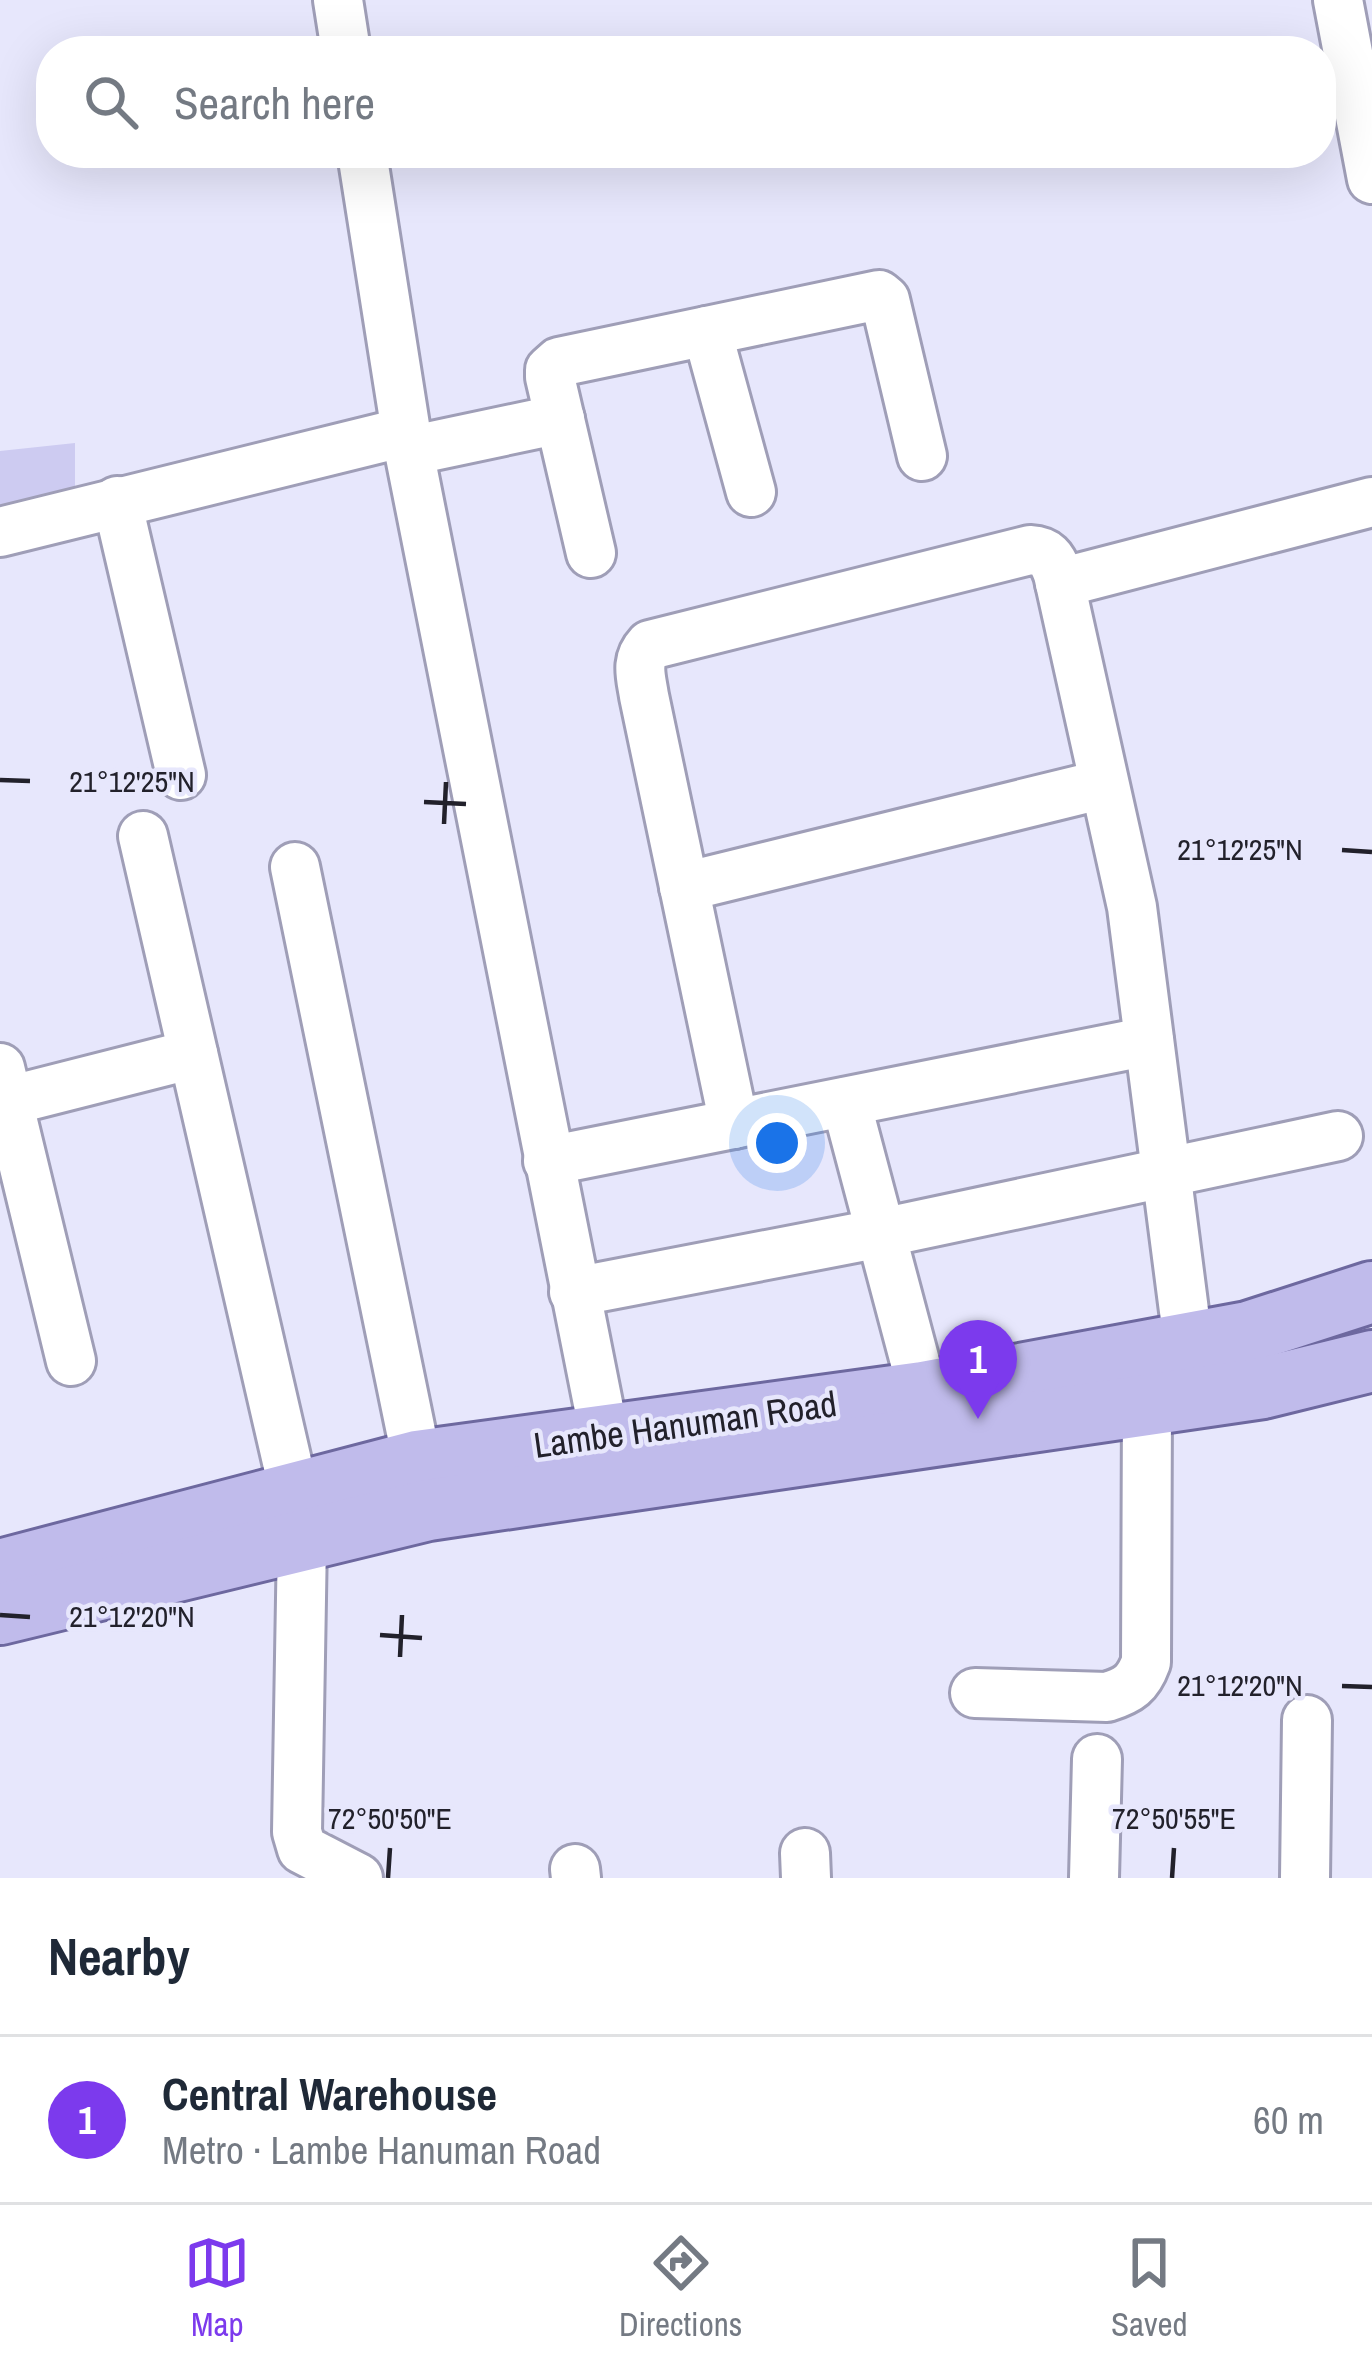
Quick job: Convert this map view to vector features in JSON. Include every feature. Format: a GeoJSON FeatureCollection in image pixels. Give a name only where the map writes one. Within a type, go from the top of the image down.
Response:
{"type":"FeatureCollection","features":[{"type":"Feature","properties":{"kind":"main road","name":"Lambe Hanuman Road"},"geometry":{"type":"LineString","coordinates":[[0,1570],[1248,1331],[1372,1292]]}},
{"type":"Feature","properties":{"kind":"main road"},"geometry":{"type":"LineString","coordinates":[[609,1457],[1147,1405],[1263,1388],[1372,1360]]}},
{"type":"Feature","properties":{"kind":"main road"},"geometry":{"type":"LineString","coordinates":[[0,1614],[298,1516]]}},
{"type":"Feature","properties":{"kind":"street"},"geometry":{"type":"LineString","coordinates":[[338,0],[344,36]]}},
{"type":"Feature","properties":{"kind":"street"},"geometry":{"type":"LineString","coordinates":[[1338,0],[1372,179]]}},
{"type":"Feature","properties":{"kind":"street"},"geometry":{"type":"LineString","coordinates":[[364,168],[407,441],[609,1457]]}},
{"type":"Feature","properties":{"kind":"street"},"geometry":{"type":"LineString","coordinates":[[591,553],[550,377],[553,365],[879,295],[885,300],[922,456]]}},
{"type":"Feature","properties":{"kind":"street"},"geometry":{"type":"LineString","coordinates":[[707,332],[752,492]]}},
{"type":"Feature","properties":{"kind":"street"},"geometry":{"type":"LineString","coordinates":[[0,532],[117,501],[407,441],[560,419]]}},
{"type":"Feature","properties":{"kind":"street"},"geometry":{"type":"LineString","coordinates":[[117,501],[182,775]]}},
{"type":"Feature","properties":{"kind":"street"},"geometry":{"type":"LineString","coordinates":[[1060,584],[1372,502]]}},
{"type":"Feature","properties":{"kind":"street"},"geometry":{"type":"LineString","coordinates":[[734,1124],[639,665],[642,653],[650,645],[1030,550],[1043,551],[1053,560],[1060,584],[1132,907],[1188,1342]]}},
{"type":"Feature","properties":{"kind":"street"},"geometry":{"type":"LineString","coordinates":[[684,887],[1104,784]]}},
{"type":"Feature","properties":{"kind":"street"},"geometry":{"type":"LineString","coordinates":[[143,836],[298,1516],[297,1832],[302,1849],[358,1878]]}},
{"type":"Feature","properties":{"kind":"street"},"geometry":{"type":"LineString","coordinates":[[295,867],[423,1486]]}},
{"type":"Feature","properties":{"kind":"street"},"geometry":{"type":"LineString","coordinates":[[548,1161],[1149,1040]]}},
{"type":"Feature","properties":{"kind":"street"},"geometry":{"type":"LineString","coordinates":[[70,1361],[3,1091],[193,1054]]}},
{"type":"Feature","properties":{"kind":"street"},"geometry":{"type":"LineString","coordinates":[[846,1102],[923,1391]]}},
{"type":"Feature","properties":{"kind":"street"},"geometry":{"type":"LineString","coordinates":[[574,1292],[881,1233],[1338,1136]]}},
{"type":"Feature","properties":{"kind":"street"},"geometry":{"type":"LineString","coordinates":[[975,1693],[1107,1697],[1128,1690],[1140,1679],[1146,1662],[1147,1405]]}},
{"type":"Feature","properties":{"kind":"street"},"geometry":{"type":"LineString","coordinates":[[1306,1878],[1307,1720]]}},
{"type":"Feature","properties":{"kind":"street"},"geometry":{"type":"LineString","coordinates":[[1094,1878],[1097,1759]]}},
{"type":"Feature","properties":{"kind":"shaded area"},"geometry":{"type":"Polygon","coordinates":[[[75,443],[75,493],[0,512],[0,451],[75,443]]]}},
{"type":"Feature","properties":{"kind":"place","name":"Central Warehouse"},"geometry":{"type":"Point","coordinates":[978,1419]}}]}
